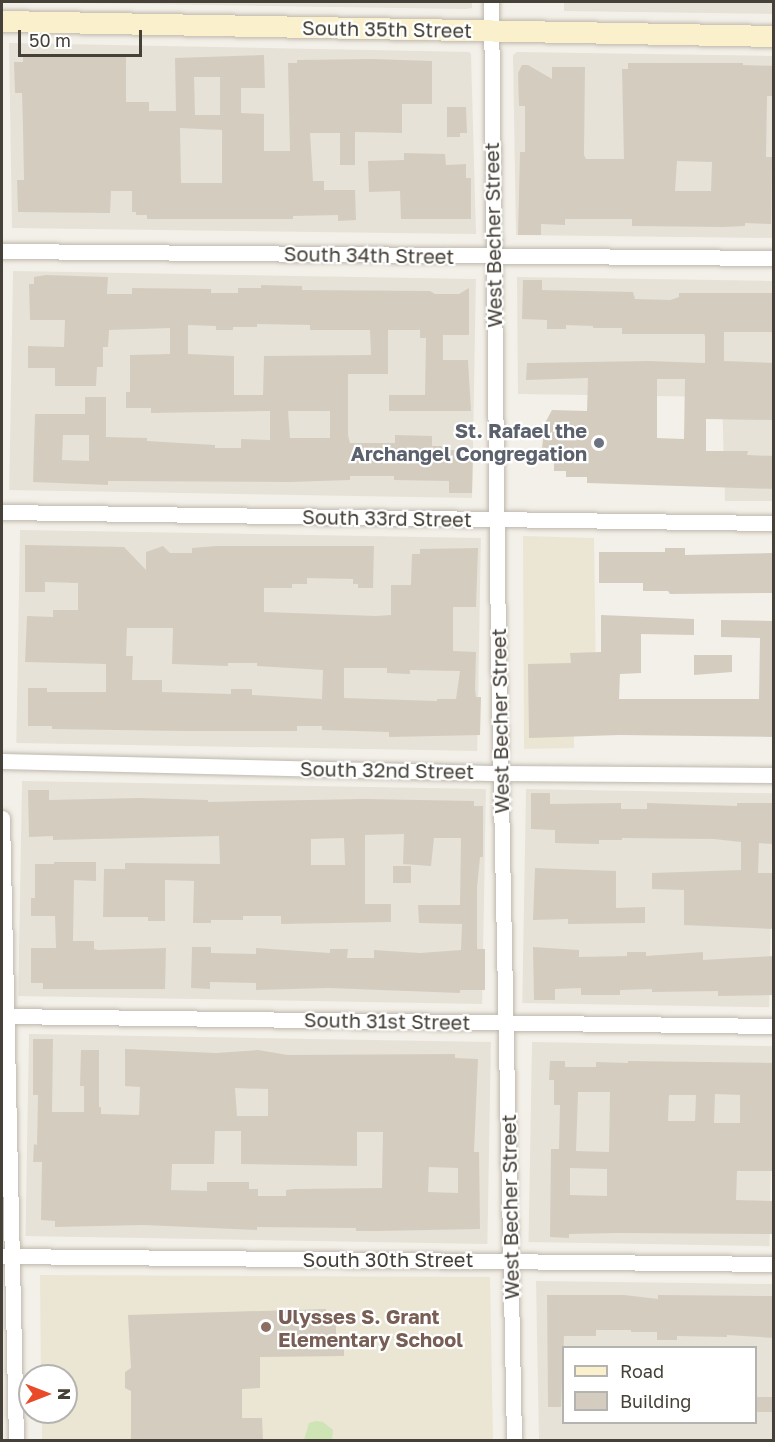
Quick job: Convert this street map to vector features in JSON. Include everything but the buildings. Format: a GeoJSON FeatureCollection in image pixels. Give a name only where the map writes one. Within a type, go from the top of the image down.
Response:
{"type":"FeatureCollection","features":[{"type":"Feature","properties":{"kind":"main road","name":"South 35th Street"},"geometry":{"type":"LineString","coordinates":[[2,21],[774,36]]}},
{"type":"Feature","properties":{"kind":"street","name":"West Becher Street"},"geometry":{"type":"LineString","coordinates":[[491,2],[501,773],[514,1440]]}},
{"type":"Feature","properties":{"kind":"street","name":"South 34th Street"},"geometry":{"type":"LineString","coordinates":[[2,252],[774,258]]}},
{"type":"Feature","properties":{"kind":"street","name":"South 33rd Street"},"geometry":{"type":"LineString","coordinates":[[2,512],[774,523]]}},
{"type":"Feature","properties":{"kind":"street","name":"South 32nd Street"},"geometry":{"type":"LineString","coordinates":[[2,761],[501,773],[774,775]]}},
{"type":"Feature","properties":{"kind":"street"},"geometry":{"type":"LineString","coordinates":[[2,818],[7,1256],[16,1440]]}},
{"type":"Feature","properties":{"kind":"street","name":"South 31st Street"},"geometry":{"type":"LineString","coordinates":[[4,1016],[774,1026]]}},
{"type":"Feature","properties":{"kind":"street","name":"South 30th Street"},"geometry":{"type":"LineString","coordinates":[[7,1256],[511,1259],[774,1264]]}},
{"type":"Feature","properties":{"kind":"shaded area"},"geometry":{"type":"Polygon","coordinates":[[[17,2],[472,2],[472,8],[466,9],[17,2]]]}},
{"type":"Feature","properties":{"kind":"shaded area"},"geometry":{"type":"Polygon","coordinates":[[[564,2],[773,2],[773,14],[564,11],[564,2]]]}},
{"type":"Feature","properties":{"kind":"shaded area"},"geometry":{"type":"Polygon","coordinates":[[[9,43],[469,52],[471,54],[476,234],[12,228],[9,43]]]}},
{"type":"Feature","properties":{"kind":"shaded area"},"geometry":{"type":"Polygon","coordinates":[[[517,52],[773,56],[773,238],[516,235],[513,55],[517,52]]]}},
{"type":"Feature","properties":{"kind":"shaded area"},"geometry":{"type":"Polygon","coordinates":[[[13,271],[476,279],[472,498],[9,490],[13,271]]]}},
{"type":"Feature","properties":{"kind":"shaded area"},"geometry":{"type":"Polygon","coordinates":[[[517,277],[773,281],[773,501],[725,501],[722,397],[518,394],[517,277]]]}},
{"type":"Feature","properties":{"kind":"shaded area"},"geometry":{"type":"Polygon","coordinates":[[[20,530],[481,538],[477,751],[16,743],[20,530]]]}},
{"type":"Feature","properties":{"kind":"shaded area"},"geometry":{"type":"Polygon","coordinates":[[[523,536],[594,538],[596,684],[574,684],[574,748],[524,749],[523,536]]]}},
{"type":"Feature","properties":{"kind":"shaded area"},"geometry":{"type":"Polygon","coordinates":[[[22,781],[486,789],[482,1004],[18,996],[22,781]]]}},
{"type":"Feature","properties":{"kind":"shaded area"},"geometry":{"type":"Polygon","coordinates":[[[526,789],[773,793],[769,1007],[522,1003],[526,789]]]}},
{"type":"Feature","properties":{"kind":"shaded area"},"geometry":{"type":"Polygon","coordinates":[[[29,1034],[491,1042],[487,1244],[25,1236],[29,1034]]]}},
{"type":"Feature","properties":{"kind":"shaded area"},"geometry":{"type":"Polygon","coordinates":[[[532,1042],[773,1046],[769,1246],[529,1242],[532,1042]]]}},
{"type":"Feature","properties":{"kind":"shaded area","name":"Ulysses S. Grant Elementary School"},"geometry":{"type":"Polygon","coordinates":[[[40,1275],[490,1277],[493,1440],[42,1440],[42,1424],[78,1424],[78,1364],[41,1364],[40,1275]]]}},
{"type":"Feature","properties":{"kind":"shaded area"},"geometry":{"type":"Polygon","coordinates":[[[536,1281],[773,1284],[773,1440],[539,1440],[536,1281]]]}},
{"type":"Feature","properties":{"kind":"green space"},"geometry":{"type":"Polygon","coordinates":[[[323,1422],[333,1430],[332,1440],[304,1440],[309,1423],[323,1422]]]}},
{"type":"Feature","properties":{"kind":"place","name":"St. Rafael the Archangel Congregation"},"geometry":{"type":"Point","coordinates":[599,443]}},
{"type":"Feature","properties":{"kind":"place","name":"Ulysses S. Grant Elementary School"},"geometry":{"type":"Point","coordinates":[266,1327]}}]}
